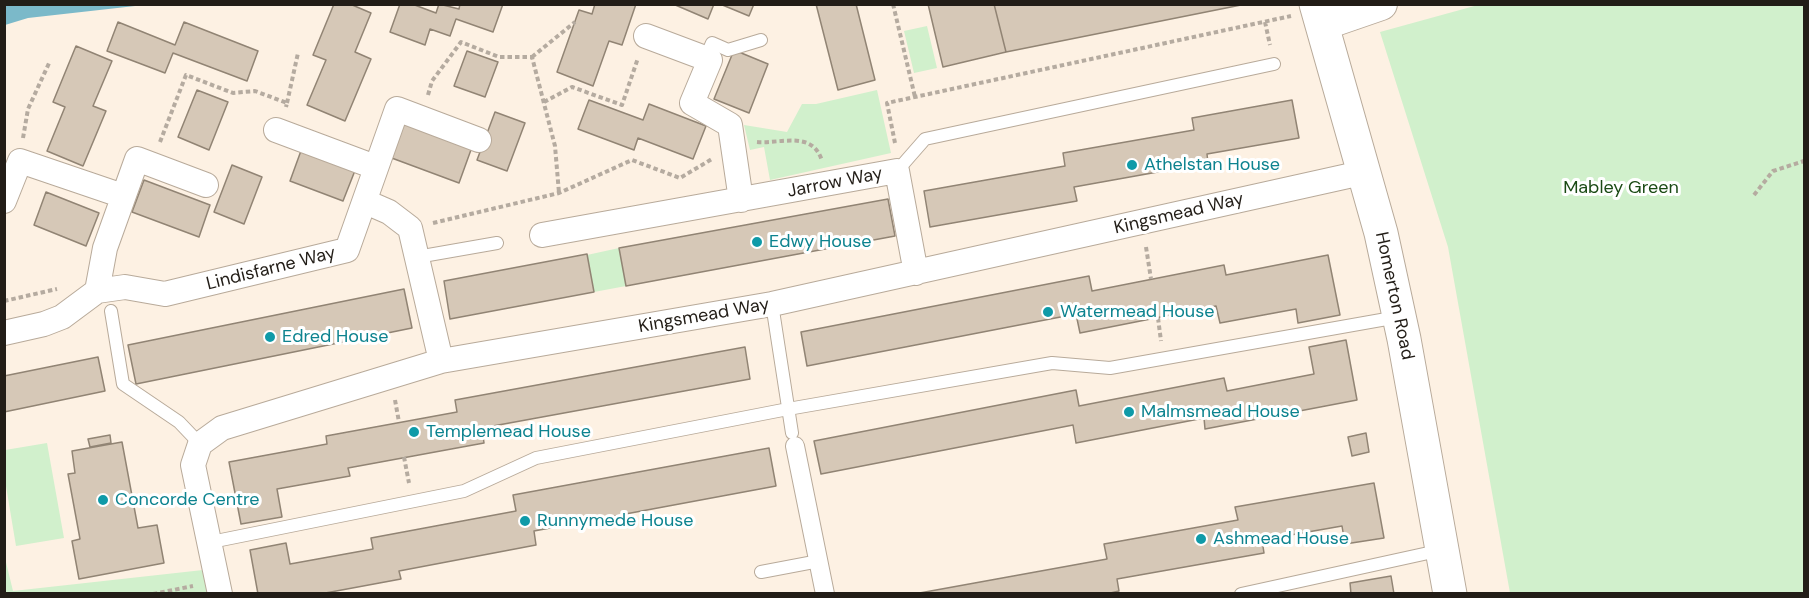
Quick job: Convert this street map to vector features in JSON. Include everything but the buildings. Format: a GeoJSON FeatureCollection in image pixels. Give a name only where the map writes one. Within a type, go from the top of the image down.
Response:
{"type":"FeatureCollection","features":[{"type":"Feature","properties":{"kind":"main road","name":"Homerton Road"},"geometry":{"type":"LineString","coordinates":[[1319,13],[1366,172],[1399,317],[1450,594]]}},
{"type":"Feature","properties":{"kind":"street"},"geometry":{"type":"LineString","coordinates":[[1319,13],[1381,4]]}},
{"type":"Feature","properties":{"kind":"street"},"geometry":{"type":"LineString","coordinates":[[646,36],[710,60],[692,103],[730,125],[741,200]]}},
{"type":"Feature","properties":{"kind":"street"},"geometry":{"type":"LineString","coordinates":[[441,361],[410,228],[389,212],[366,202],[375,167],[397,109],[478,140]]}},
{"type":"Feature","properties":{"kind":"street"},"geometry":{"type":"LineString","coordinates":[[276,130],[375,167]]}},
{"type":"Feature","properties":{"kind":"street"},"geometry":{"type":"LineString","coordinates":[[97,291],[105,248],[137,159],[206,185]]}},
{"type":"Feature","properties":{"kind":"street"},"geometry":{"type":"LineString","coordinates":[[4,201],[20,161],[123,196]]}},
{"type":"Feature","properties":{"kind":"street","name":"Jarrow Way"},"geometry":{"type":"LineString","coordinates":[[542,235],[897,171],[916,273]]}},
{"type":"Feature","properties":{"kind":"street","name":"Kingsmead Way"},"geometry":{"type":"LineString","coordinates":[[200,444],[222,428],[441,361],[772,304],[1366,172]]}},
{"type":"Feature","properties":{"kind":"street","name":"Lindisfarne Way"},"geometry":{"type":"LineString","coordinates":[[4,333],[44,324],[62,316],[97,291],[125,287],[165,294],[347,250],[366,202]]}},
{"type":"Feature","properties":{"kind":"street"},"geometry":{"type":"LineString","coordinates":[[794,440],[825,594]]}},
{"type":"Feature","properties":{"kind":"street"},"geometry":{"type":"LineString","coordinates":[[200,444],[193,465],[219,587]]}},
{"type":"Feature","properties":{"kind":"lane"},"geometry":{"type":"LineString","coordinates":[[705,59],[712,43],[728,50],[761,40]]}},
{"type":"Feature","properties":{"kind":"lane"},"geometry":{"type":"LineString","coordinates":[[897,171],[925,139],[1274,64]]}},
{"type":"Feature","properties":{"kind":"lane"},"geometry":{"type":"LineString","coordinates":[[417,257],[497,243]]}},
{"type":"Feature","properties":{"kind":"lane"},"geometry":{"type":"LineString","coordinates":[[772,304],[794,440]]}},
{"type":"Feature","properties":{"kind":"lane"},"geometry":{"type":"LineString","coordinates":[[111,311],[123,384],[179,422],[200,444]]}},
{"type":"Feature","properties":{"kind":"lane"},"geometry":{"type":"LineString","coordinates":[[211,542],[464,491],[536,458],[788,409],[1052,363],[1110,368],[1399,317]]}},
{"type":"Feature","properties":{"kind":"lane"},"geometry":{"type":"LineString","coordinates":[[1241,594],[1443,549]]}},
{"type":"Feature","properties":{"kind":"lane"},"geometry":{"type":"LineString","coordinates":[[761,572],[819,561]]}},
{"type":"Feature","properties":{"kind":"path"},"geometry":{"type":"LineString","coordinates":[[893,4],[915,97]]}},
{"type":"Feature","properties":{"kind":"path"},"geometry":{"type":"LineString","coordinates":[[896,144],[886,103],[1265,22],[1319,13]]}},
{"type":"Feature","properties":{"kind":"path"},"geometry":{"type":"LineString","coordinates":[[420,118],[432,81],[461,42],[499,57],[532,57],[575,22]]}},
{"type":"Feature","properties":{"kind":"path"},"geometry":{"type":"LineString","coordinates":[[1265,22],[1274,64]]}},
{"type":"Feature","properties":{"kind":"path"},"geometry":{"type":"LineString","coordinates":[[544,102],[572,87],[622,105],[646,36]]}},
{"type":"Feature","properties":{"kind":"path"},"geometry":{"type":"LineString","coordinates":[[276,130],[287,103],[298,53]]}},
{"type":"Feature","properties":{"kind":"path"},"geometry":{"type":"LineString","coordinates":[[532,57],[555,146],[559,193]]}},
{"type":"Feature","properties":{"kind":"path"},"geometry":{"type":"LineString","coordinates":[[20,161],[28,109],[50,62]]}},
{"type":"Feature","properties":{"kind":"path"},"geometry":{"type":"LineString","coordinates":[[152,164],[186,75],[233,93],[255,91],[287,103]]}},
{"type":"Feature","properties":{"kind":"path"},"geometry":{"type":"LineString","coordinates":[[410,228],[559,193],[632,160],[680,178],[734,145],[748,142],[773,143],[791,139],[802,140],[815,148],[821,158],[823,170]]}},
{"type":"Feature","properties":{"kind":"path"},"geometry":{"type":"LineString","coordinates":[[1754,195],[1773,171],[1804,160]]}},
{"type":"Feature","properties":{"kind":"path"},"geometry":{"type":"LineString","coordinates":[[1142,222],[1151,279]]}},
{"type":"Feature","properties":{"kind":"path"},"geometry":{"type":"LineString","coordinates":[[404,457],[411,501]]}},
{"type":"Feature","properties":{"kind":"path"},"geometry":{"type":"LineString","coordinates":[[153,594],[219,587]]}},
{"type":"Feature","properties":{"kind":"green space","name":"Mabley Green"},"geometry":{"type":"Polygon","coordinates":[[[1478,5],[1804,5],[1804,593],[1510,593],[1448,247],[1380,32],[1478,5]]]}},
{"type":"Feature","properties":{"kind":"green space"},"geometry":{"type":"Polygon","coordinates":[[[927,26],[937,68],[914,73],[904,31],[927,26]]]}},
{"type":"Feature","properties":{"kind":"green space"},"geometry":{"type":"Polygon","coordinates":[[[877,90],[891,153],[770,180],[764,147],[750,150],[744,125],[787,132],[802,104],[816,104],[877,90]]]}},
{"type":"Feature","properties":{"kind":"green space"},"geometry":{"type":"Polygon","coordinates":[[[619,248],[626,286],[594,292],[587,255],[619,248]]]}},
{"type":"Feature","properties":{"kind":"green space"},"geometry":{"type":"Polygon","coordinates":[[[47,443],[64,538],[16,546],[5,480],[5,450],[47,443]]]}},
{"type":"Feature","properties":{"kind":"green space"},"geometry":{"type":"Polygon","coordinates":[[[4,554],[13,591],[203,570],[208,593],[5,593],[4,554]]]}},
{"type":"Feature","properties":{"kind":"water"},"geometry":{"type":"Polygon","coordinates":[[[5,4],[144,5],[28,18],[5,25],[5,4]]]}},
{"type":"Feature","properties":{"kind":"place","name":"Athelstan House"},"geometry":{"type":"Point","coordinates":[1132,165]}},
{"type":"Feature","properties":{"kind":"place","name":"Edwy House"},"geometry":{"type":"Point","coordinates":[757,242]}},
{"type":"Feature","properties":{"kind":"place","name":"Watermead House"},"geometry":{"type":"Point","coordinates":[1048,312]}},
{"type":"Feature","properties":{"kind":"place","name":"Edred House"},"geometry":{"type":"Point","coordinates":[270,337]}},
{"type":"Feature","properties":{"kind":"place","name":"Malmsmead House"},"geometry":{"type":"Point","coordinates":[1129,412]}},
{"type":"Feature","properties":{"kind":"place","name":"Templemead House"},"geometry":{"type":"Point","coordinates":[414,432]}},
{"type":"Feature","properties":{"kind":"place","name":"Concorde Centre"},"geometry":{"type":"Point","coordinates":[103,500]}},
{"type":"Feature","properties":{"kind":"place","name":"Runnymede House"},"geometry":{"type":"Point","coordinates":[525,521]}},
{"type":"Feature","properties":{"kind":"place","name":"Ashmead House"},"geometry":{"type":"Point","coordinates":[1201,539]}}]}
